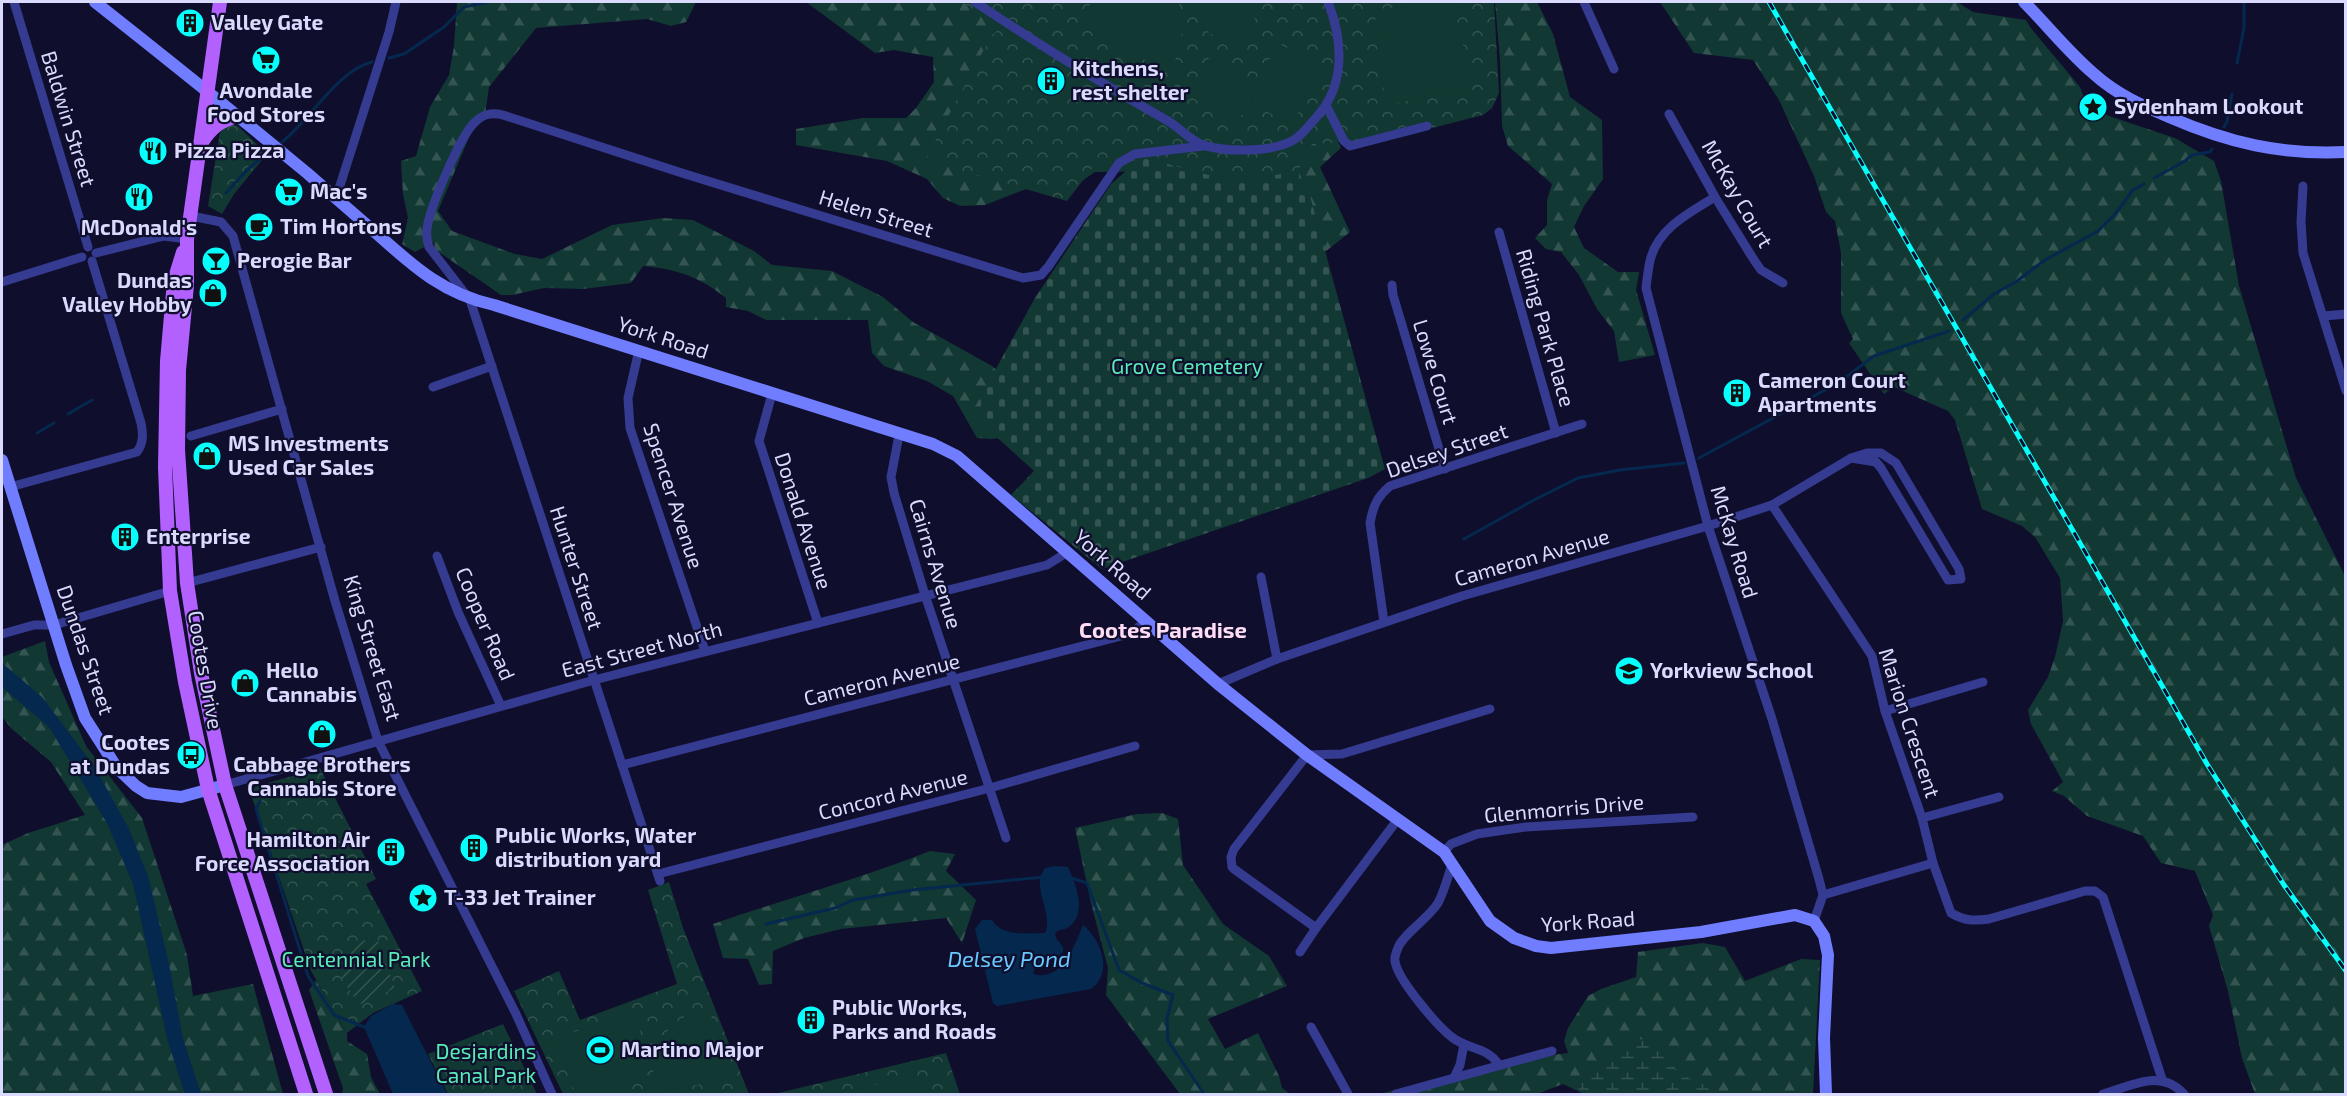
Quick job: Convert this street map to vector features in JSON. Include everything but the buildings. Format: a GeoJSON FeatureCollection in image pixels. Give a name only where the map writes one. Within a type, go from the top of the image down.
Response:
{"type":"FeatureCollection","features":[{"type":"Feature","properties":{"kind":"main road"},"geometry":{"type":"LineString","coordinates":[[208,92],[220,2]]}},
{"type":"Feature","properties":{"kind":"main road","name":"Cootes Drive"},"geometry":{"type":"LineString","coordinates":[[208,92],[187,239],[174,281],[166,361],[165,467],[170,591],[185,682],[208,789],[306,1095]]}},
{"type":"Feature","properties":{"kind":"main road"},"geometry":{"type":"LineString","coordinates":[[201,144],[215,125],[222,120],[237,116]]}},
{"type":"Feature","properties":{"kind":"main road","name":"Cootes Drive"},"geometry":{"type":"LineString","coordinates":[[187,239],[187,285],[179,370],[178,440],[187,583],[201,673],[225,785],[326,1095]]}},
{"type":"Feature","properties":{"kind":"main road"},"geometry":{"type":"LineString","coordinates":[[170,591],[192,616]]}},
{"type":"Feature","properties":{"kind":"street","name":"Baldwin Street"},"geometry":{"type":"LineString","coordinates":[[10,487],[137,452],[141,446],[143,434],[14,2]]}},
{"type":"Feature","properties":{"kind":"street","name":"York Road"},"geometry":{"type":"LineString","coordinates":[[95,2],[208,92],[420,271],[441,286],[470,300],[494,305],[639,350],[933,444],[957,456],[1218,684],[1307,755],[1444,852],[1490,921],[1514,938],[1536,946],[1551,948],[1701,932],[1795,915],[1814,921]]}},
{"type":"Feature","properties":{"kind":"street"},"geometry":{"type":"LineString","coordinates":[[336,198],[389,32],[396,2]]}},
{"type":"Feature","properties":{"kind":"street"},"geometry":{"type":"LineString","coordinates":[[975,2],[1047,50],[1180,128],[1203,146]]}},
{"type":"Feature","properties":{"kind":"street"},"geometry":{"type":"LineString","coordinates":[[1328,2],[1340,43],[1335,87],[1326,105],[1344,141],[1350,146],[1427,126]]}},
{"type":"Feature","properties":{"kind":"street"},"geometry":{"type":"LineString","coordinates":[[1584,2],[1614,69]]}},
{"type":"Feature","properties":{"kind":"street"},"geometry":{"type":"LineString","coordinates":[[2024,2],[2093,74],[2134,102],[2210,135],[2238,143],[2315,154],[2346,152]]}},
{"type":"Feature","properties":{"kind":"street","name":"Helen Street"},"geometry":{"type":"LineString","coordinates":[[488,114],[503,115],[719,185],[1023,278],[1041,275],[1116,166],[1135,154],[1203,146],[1231,150],[1266,149],[1279,146],[1297,138],[1326,105]]}},
{"type":"Feature","properties":{"kind":"street","name":"Hunter Street"},"geometry":{"type":"LineString","coordinates":[[488,114],[472,124],[444,177],[427,227],[426,239],[429,247],[470,300],[659,878]]}},
{"type":"Feature","properties":{"kind":"street","name":"McKay Court"},"geometry":{"type":"LineString","coordinates":[[1670,114],[1715,197],[1761,270],[1783,283]]}},
{"type":"Feature","properties":{"kind":"street"},"geometry":{"type":"LineString","coordinates":[[2302,186],[2303,253],[2346,391]]}},
{"type":"Feature","properties":{"kind":"street","name":"McKay Road"},"geometry":{"type":"LineString","coordinates":[[1715,197],[1684,216],[1663,235],[1650,258],[1646,288],[1708,526],[1772,719],[1823,895]]}},
{"type":"Feature","properties":{"kind":"street","name":"King Street East"},"geometry":{"type":"LineString","coordinates":[[191,216],[221,222],[233,236],[378,741],[516,1014],[552,1095]]}},
{"type":"Feature","properties":{"kind":"street","name":"Riding Park Place"},"geometry":{"type":"LineString","coordinates":[[1499,232],[1556,433]]}},
{"type":"Feature","properties":{"kind":"street"},"geometry":{"type":"LineString","coordinates":[[2,282],[90,255],[164,236],[187,239]]}},
{"type":"Feature","properties":{"kind":"street","name":"Lowe Court"},"geometry":{"type":"LineString","coordinates":[[1392,285],[1393,295],[1445,469]]}},
{"type":"Feature","properties":{"kind":"street"},"geometry":{"type":"LineString","coordinates":[[2324,316],[2346,314]]}},
{"type":"Feature","properties":{"kind":"street","name":"Spencer Avenue"},"geometry":{"type":"LineString","coordinates":[[639,350],[628,398],[630,428],[705,651]]}},
{"type":"Feature","properties":{"kind":"street"},"geometry":{"type":"LineString","coordinates":[[434,387],[492,366]]}},
{"type":"Feature","properties":{"kind":"street","name":"Donald Avenue"},"geometry":{"type":"LineString","coordinates":[[772,394],[759,441],[818,623]]}},
{"type":"Feature","properties":{"kind":"street"},"geometry":{"type":"LineString","coordinates":[[191,436],[282,409]]}},
{"type":"Feature","properties":{"kind":"street","name":"Delsey Street"},"geometry":{"type":"LineString","coordinates":[[1384,622],[1370,523],[1378,495],[1390,486],[1582,424]]}},
{"type":"Feature","properties":{"kind":"street","name":"Cairns Avenue"},"geometry":{"type":"LineString","coordinates":[[899,435],[891,477],[894,493],[1006,838]]}},
{"type":"Feature","properties":{"kind":"street","name":"Cameron Avenue"},"geometry":{"type":"LineString","coordinates":[[1218,684],[1277,659],[1462,596],[1708,526],[1772,505],[1851,458],[1867,453],[1881,453],[1896,463],[1959,569],[1961,579],[1948,580],[1876,462],[1851,458]]}},
{"type":"Feature","properties":{"kind":"street","name":"Dundas Street"},"geometry":{"type":"LineString","coordinates":[[2,460],[85,718],[117,768],[135,786],[147,793],[181,797],[225,785]]}},
{"type":"Feature","properties":{"kind":"street","name":"Marion Crescent"},"geometry":{"type":"LineString","coordinates":[[1772,505],[1872,656],[1886,711],[1922,818],[1933,863],[1951,913],[1960,919],[1973,921],[1989,919],[2085,891],[2095,891],[2103,897],[2162,1079]]}},
{"type":"Feature","properties":{"kind":"street"},"geometry":{"type":"LineString","coordinates":[[187,583],[321,547]]}},
{"type":"Feature","properties":{"kind":"street","name":"East Street North"},"geometry":{"type":"LineString","coordinates":[[225,785],[594,680],[925,594],[1047,565],[1068,552]]}},
{"type":"Feature","properties":{"kind":"street","name":"Cooper Road"},"geometry":{"type":"LineString","coordinates":[[437,556],[458,612],[501,706]]}},
{"type":"Feature","properties":{"kind":"street"},"geometry":{"type":"LineString","coordinates":[[1262,578],[1277,659]]}},
{"type":"Feature","properties":{"kind":"street"},"geometry":{"type":"LineString","coordinates":[[2,634],[34,625],[54,625],[170,591]]}},
{"type":"Feature","properties":{"kind":"street","name":"Cameron Avenue"},"geometry":{"type":"LineString","coordinates":[[622,765],[1129,634],[1147,621]]}},
{"type":"Feature","properties":{"kind":"street"},"geometry":{"type":"LineString","coordinates":[[1886,711],[1983,682]]}},
{"type":"Feature","properties":{"kind":"street"},"geometry":{"type":"LineString","coordinates":[[1316,928],[1234,869],[1231,864],[1234,849],[1307,755],[1342,754],[1490,709]]}},
{"type":"Feature","properties":{"kind":"street","name":"Concord Avenue"},"geometry":{"type":"LineString","coordinates":[[659,878],[990,789],[1135,746]]}},
{"type":"Feature","properties":{"kind":"street"},"geometry":{"type":"LineString","coordinates":[[1922,818],[1999,797]]}},
{"type":"Feature","properties":{"kind":"street","name":"Glenmorris Drive"},"geometry":{"type":"LineString","coordinates":[[1444,852],[1451,844],[1477,834],[1526,826],[1693,817]]}},
{"type":"Feature","properties":{"kind":"street"},"geometry":{"type":"LineString","coordinates":[[1300,952],[1398,819]]}},
{"type":"Feature","properties":{"kind":"street"},"geometry":{"type":"LineString","coordinates":[[1826,1095],[1824,1038],[1828,955],[1824,936],[1814,921],[1823,895],[1933,863]]}},
{"type":"Feature","properties":{"kind":"street"},"geometry":{"type":"LineString","coordinates":[[1452,864],[1438,903],[1398,945],[1395,961],[1407,986],[1421,1005],[1453,1038],[1492,1055],[1499,1065]]}},
{"type":"Feature","properties":{"kind":"street"},"geometry":{"type":"LineString","coordinates":[[1311,1027],[1348,1095]]}},
{"type":"Feature","properties":{"kind":"street"},"geometry":{"type":"LineString","coordinates":[[1454,1078],[1460,1065],[1464,1044]]}},
{"type":"Feature","properties":{"kind":"street"},"geometry":{"type":"LineString","coordinates":[[1396,1095],[1552,1051]]}},
{"type":"Feature","properties":{"kind":"street"},"geometry":{"type":"LineString","coordinates":[[2103,1095],[2162,1079],[2171,1083],[2184,1095]]}},
{"type":"Feature","properties":{"kind":"green space"},"geometry":{"type":"Polygon","coordinates":[[[457,2],[696,2],[686,22],[671,26],[647,19],[536,28],[489,87],[485,115],[473,128],[438,211],[452,231],[515,254],[542,259],[612,225],[663,218],[693,220],[754,251],[772,265],[832,271],[883,297],[913,322],[992,366],[1038,406],[1035,433],[992,439],[977,438],[953,396],[927,381],[884,366],[872,353],[868,320],[766,320],[748,311],[726,307],[726,298],[688,275],[643,266],[631,283],[583,289],[544,288],[501,295],[436,250],[433,242],[415,252],[402,244],[408,218],[403,194],[401,161],[416,156],[430,107],[449,75],[454,46],[457,2]]]}},
{"type":"Feature","properties":{"kind":"green space"},"geometry":{"type":"Polygon","coordinates":[[[806,2],[966,2],[1007,30],[1328,121],[1341,148],[1320,167],[1350,232],[1320,256],[1182,171],[1095,172],[1073,187],[1026,189],[985,205],[960,206],[943,198],[927,179],[887,161],[796,145],[796,129],[863,118],[906,118],[934,82],[933,57],[894,50],[875,53],[806,2]]]}},
{"type":"Feature","properties":{"kind":"green space"},"geometry":{"type":"Polygon","coordinates":[[[962,2],[1494,2],[1499,93],[1492,108],[1483,115],[1354,148],[1343,142],[1312,144],[1298,171],[1235,182],[1142,157],[1097,162],[1067,201],[925,160],[991,36],[1002,27],[962,2]]]}},
{"type":"Feature","properties":{"kind":"green space"},"geometry":{"type":"Polygon","coordinates":[[[1092,2],[1178,2],[1182,20],[1181,38],[1170,73],[1082,26],[1081,18],[1092,2]]]}},
{"type":"Feature","properties":{"kind":"green space"},"geometry":{"type":"Polygon","coordinates":[[[1191,2],[1264,2],[1236,53],[1203,28],[1191,2]]]}},
{"type":"Feature","properties":{"kind":"green space"},"geometry":{"type":"Polygon","coordinates":[[[1406,2],[1480,2],[1438,13],[1457,29],[1469,60],[1471,87],[1387,105],[1378,61],[1375,9],[1407,7],[1406,2]]]}},
{"type":"Feature","properties":{"kind":"green space"},"geometry":{"type":"Polygon","coordinates":[[[1495,2],[1537,2],[1553,34],[1570,97],[1602,120],[1603,179],[1584,206],[1574,227],[1584,248],[1618,272],[1639,272],[1636,290],[1655,355],[1619,362],[1614,331],[1597,309],[1579,275],[1561,252],[1546,249],[1535,238],[1547,225],[1547,200],[1552,184],[1508,146],[1502,126],[1495,2]]]}},
{"type":"Feature","properties":{"kind":"green space"},"geometry":{"type":"Polygon","coordinates":[[[1660,2],[1957,2],[1973,12],[2026,20],[2080,87],[2088,109],[2175,138],[2214,161],[2221,181],[2239,286],[2296,478],[2345,576],[2345,1094],[2255,1094],[2242,1058],[2228,991],[2209,926],[2213,915],[2195,871],[2161,863],[2143,836],[2087,816],[2064,796],[2052,791],[2063,782],[2031,724],[2028,710],[2048,677],[2055,657],[2063,621],[2060,578],[2035,537],[2022,526],[1982,509],[1955,420],[1948,411],[1894,387],[1884,394],[1849,343],[1853,339],[1841,313],[1841,253],[1835,221],[1826,212],[1814,176],[1779,100],[1753,60],[1694,53],[1660,2]]]}},
{"type":"Feature","properties":{"kind":"green space"},"geometry":{"type":"Polygon","coordinates":[[[1278,43],[1322,67],[1292,125],[1249,102],[1238,122],[1189,96],[1209,58],[1256,83],[1278,43]]]}},
{"type":"Feature","properties":{"kind":"green space"},"geometry":{"type":"Polygon","coordinates":[[[226,126],[238,126],[267,154],[234,194],[222,214],[208,206],[220,132],[226,126]]]}},
{"type":"Feature","properties":{"kind":"green space","name":"Grove Cemetery"},"geometry":{"type":"Polygon","coordinates":[[[1142,157],[1235,182],[1298,171],[1310,196],[1385,469],[1368,478],[1102,569],[1011,495],[1034,471],[971,414],[1035,298],[1111,184],[1142,157]]]}},
{"type":"Feature","properties":{"kind":"green space"},"geometry":{"type":"Polygon","coordinates":[[[45,641],[49,662],[86,746],[142,818],[187,955],[193,996],[253,984],[283,1094],[2,1094],[2,845],[28,833],[85,815],[51,762],[12,729],[2,717],[2,657],[45,641]]]}},
{"type":"Feature","properties":{"kind":"green space","name":"Centennial Park"},"geometry":{"type":"Polygon","coordinates":[[[320,768],[376,879],[366,884],[422,991],[373,1013],[347,1033],[311,971],[250,792],[257,786],[320,768]]]}},
{"type":"Feature","properties":{"kind":"green space"},"geometry":{"type":"Polygon","coordinates":[[[1162,813],[1178,819],[1183,865],[1223,924],[1269,956],[1287,986],[1208,1019],[1225,1049],[1258,1033],[1279,1076],[1282,1088],[1290,1094],[1180,1094],[1106,995],[1108,968],[1075,828],[1137,814],[1162,813]]]}},
{"type":"Feature","properties":{"kind":"green space"},"geometry":{"type":"Polygon","coordinates":[[[930,851],[955,854],[946,871],[976,900],[962,943],[946,918],[841,929],[804,938],[773,951],[772,984],[759,985],[748,959],[723,958],[713,924],[930,851]]]}},
{"type":"Feature","properties":{"kind":"green space"},"geometry":{"type":"Polygon","coordinates":[[[669,882],[683,928],[749,1094],[563,1094],[514,991],[559,971],[580,1020],[677,984],[648,890],[669,882]]]}},
{"type":"Feature","properties":{"kind":"green space"},"geometry":{"type":"Polygon","coordinates":[[[377,938],[395,988],[361,1004],[355,999],[332,963],[357,942],[377,938]]]}},
{"type":"Feature","properties":{"kind":"green space"},"geometry":{"type":"Polygon","coordinates":[[[1703,943],[1725,947],[1745,981],[1801,959],[1820,960],[1813,1094],[1584,1094],[1563,1084],[1537,1094],[1379,1094],[1511,1060],[1568,1053],[1564,1041],[1568,1028],[1588,996],[1636,977],[1638,952],[1703,943]]]}},
{"type":"Feature","properties":{"kind":"green space"},"geometry":{"type":"Polygon","coordinates":[[[316,980],[347,1033],[347,1041],[367,1054],[371,1077],[380,1094],[342,1094],[343,1088],[309,990],[316,980]]]}},
{"type":"Feature","properties":{"kind":"green space"},"geometry":{"type":"Polygon","coordinates":[[[708,1008],[733,1073],[729,1079],[652,1093],[655,1062],[663,1038],[680,1020],[708,1008]]]}},
{"type":"Feature","properties":{"kind":"green space","name":"Martino Major"},"geometry":{"type":"Polygon","coordinates":[[[635,1010],[643,1054],[640,1074],[635,1084],[627,1094],[576,1094],[556,1045],[560,1037],[635,1010]]]}},
{"type":"Feature","properties":{"kind":"green space","name":"Desjardins Canal Park"},"geometry":{"type":"Polygon","coordinates":[[[503,1024],[537,1094],[448,1094],[428,1054],[503,1024]]]}},
{"type":"Feature","properties":{"kind":"green space"},"geometry":{"type":"Polygon","coordinates":[[[1635,1039],[1655,1040],[1676,1070],[1708,1086],[1711,1094],[1588,1094],[1573,1086],[1598,1072],[1618,1051],[1635,1039]]]}},
{"type":"Feature","properties":{"kind":"green space"},"geometry":{"type":"Polygon","coordinates":[[[946,1053],[960,1094],[774,1094],[946,1053]]]}},
{"type":"Feature","properties":{"kind":"green space"},"geometry":{"type":"Polygon","coordinates":[[[911,1073],[929,1094],[848,1094],[911,1073]]]}},
{"type":"Feature","properties":{"kind":"water"},"geometry":{"type":"Polygon","coordinates":[[[2,663],[42,697],[94,766],[128,827],[148,876],[169,964],[183,1039],[201,1094],[185,1094],[168,1042],[133,884],[107,823],[49,727],[2,687],[2,663]]]}},
{"type":"Feature","properties":{"kind":"water","name":"Delsey Pond"},"geometry":{"type":"Polygon","coordinates":[[[1068,867],[1078,896],[1078,912],[1076,919],[1069,927],[1055,933],[1063,947],[1063,952],[1035,967],[1033,974],[1052,973],[1060,968],[1071,952],[1083,925],[1100,947],[1102,974],[1091,989],[997,1006],[993,1003],[975,929],[982,920],[992,920],[1008,932],[1045,933],[1047,917],[1041,892],[1041,875],[1045,868],[1068,867]]]}},
{"type":"Feature","properties":{"kind":"water"},"geometry":{"type":"Polygon","coordinates":[[[393,1004],[402,1005],[447,1094],[393,1094],[364,1027],[371,1016],[393,1004]]]}},
{"type":"Feature","properties":{"kind":"waterway"},"geometry":{"type":"LineString","coordinates":[[389,58],[404,54],[444,27],[464,7],[488,2]]}},
{"type":"Feature","properties":{"kind":"waterway"},"geometry":{"type":"LineString","coordinates":[[2237,63],[2244,28],[2244,2]]}},
{"type":"Feature","properties":{"kind":"waterway"},"geometry":{"type":"LineString","coordinates":[[282,142],[336,85],[360,67],[372,62]]}},
{"type":"Feature","properties":{"kind":"waterway"},"geometry":{"type":"LineString","coordinates":[[2224,127],[2232,94]]}},
{"type":"Feature","properties":{"kind":"waterway"},"geometry":{"type":"LineString","coordinates":[[2154,178],[2192,155],[2210,152],[2212,149]]}},
{"type":"Feature","properties":{"kind":"waterway"},"geometry":{"type":"LineString","coordinates":[[226,193],[248,169],[268,153]]}},
{"type":"Feature","properties":{"kind":"waterway"},"geometry":{"type":"LineString","coordinates":[[1963,320],[1994,294],[2017,281],[2045,260],[2098,231],[2116,213],[2133,190],[2144,184]]}},
{"type":"Feature","properties":{"kind":"waterway"},"geometry":{"type":"LineString","coordinates":[[1699,458],[1838,383],[1874,356],[1949,331]]}},
{"type":"Feature","properties":{"kind":"waterway"},"geometry":{"type":"LineString","coordinates":[[68,414],[92,400]]}},
{"type":"Feature","properties":{"kind":"waterway"},"geometry":{"type":"LineString","coordinates":[[37,433],[54,423]]}},
{"type":"Feature","properties":{"kind":"waterway"},"geometry":{"type":"LineString","coordinates":[[1464,539],[1578,478],[1620,470],[1684,463]]}},
{"type":"Feature","properties":{"kind":"waterway"},"geometry":{"type":"LineString","coordinates":[[260,801],[256,809],[308,976],[334,1015],[364,1027]]}},
{"type":"Feature","properties":{"kind":"waterway"},"geometry":{"type":"LineString","coordinates":[[766,924],[835,908],[853,900],[912,890],[1044,877]]}},
{"type":"Feature","properties":{"kind":"waterway"},"geometry":{"type":"LineString","coordinates":[[1071,878],[1087,883],[1119,970],[1142,983],[1173,995],[1167,1018],[1168,1041],[1204,1094]]}},
{"type":"Feature","properties":{"kind":"railway"},"geometry":{"type":"LineString","coordinates":[[1769,2],[2207,764],[2284,885],[2346,971]]}},
{"type":"Feature","properties":{"kind":"place","name":"Valley Gate"},"geometry":{"type":"Point","coordinates":[190,23]}},
{"type":"Feature","properties":{"kind":"place","name":"Avondale Food Stores"},"geometry":{"type":"Point","coordinates":[266,60]}},
{"type":"Feature","properties":{"kind":"place","name":"Kitchens, rest shelter"},"geometry":{"type":"Point","coordinates":[1051,81]}},
{"type":"Feature","properties":{"kind":"place","name":"Sydenham Lookout"},"geometry":{"type":"Point","coordinates":[2093,107]}},
{"type":"Feature","properties":{"kind":"place","name":"Pizza Pizza"},"geometry":{"type":"Point","coordinates":[153,151]}},
{"type":"Feature","properties":{"kind":"place","name":"Mac's"},"geometry":{"type":"Point","coordinates":[289,192]}},
{"type":"Feature","properties":{"kind":"place","name":"McDonald's"},"geometry":{"type":"Point","coordinates":[139,197]}},
{"type":"Feature","properties":{"kind":"place","name":"Tim Hortons"},"geometry":{"type":"Point","coordinates":[259,227]}},
{"type":"Feature","properties":{"kind":"place","name":"Perogie Bar"},"geometry":{"type":"Point","coordinates":[216,261]}},
{"type":"Feature","properties":{"kind":"place","name":"Dundas Valley Hobby"},"geometry":{"type":"Point","coordinates":[213,293]}},
{"type":"Feature","properties":{"kind":"place","name":"Cameron Court Apartments"},"geometry":{"type":"Point","coordinates":[1737,393]}},
{"type":"Feature","properties":{"kind":"place","name":"MS Investments Used Car Sales"},"geometry":{"type":"Point","coordinates":[207,456]}},
{"type":"Feature","properties":{"kind":"place","name":"Enterprise"},"geometry":{"type":"Point","coordinates":[125,537]}},
{"type":"Feature","properties":{"kind":"place","name":"Yorkview School"},"geometry":{"type":"Point","coordinates":[1629,671]}},
{"type":"Feature","properties":{"kind":"place","name":"Hello Cannabis"},"geometry":{"type":"Point","coordinates":[245,683]}},
{"type":"Feature","properties":{"kind":"place","name":"Cabbage Brothers Cannabis Store"},"geometry":{"type":"Point","coordinates":[322,734]}},
{"type":"Feature","properties":{"kind":"place","name":"Cootes at Dundas"},"geometry":{"type":"Point","coordinates":[191,755]}},
{"type":"Feature","properties":{"kind":"place","name":"Public Works, Water distribution yard"},"geometry":{"type":"Point","coordinates":[474,848]}},
{"type":"Feature","properties":{"kind":"place","name":"Hamilton Air Force Association"},"geometry":{"type":"Point","coordinates":[391,852]}},
{"type":"Feature","properties":{"kind":"place","name":"T-33 Jet Trainer"},"geometry":{"type":"Point","coordinates":[423,898]}},
{"type":"Feature","properties":{"kind":"place","name":"Public Works, Parks and Roads"},"geometry":{"type":"Point","coordinates":[811,1020]}},
{"type":"Feature","properties":{"kind":"place","name":"Martino Major"},"geometry":{"type":"Point","coordinates":[600,1050]}},
{"type":"Feature","properties":{"kind":"district","name":"Cootes Paradise"},"geometry":{"type":"Point","coordinates":[1163,630]}}]}
